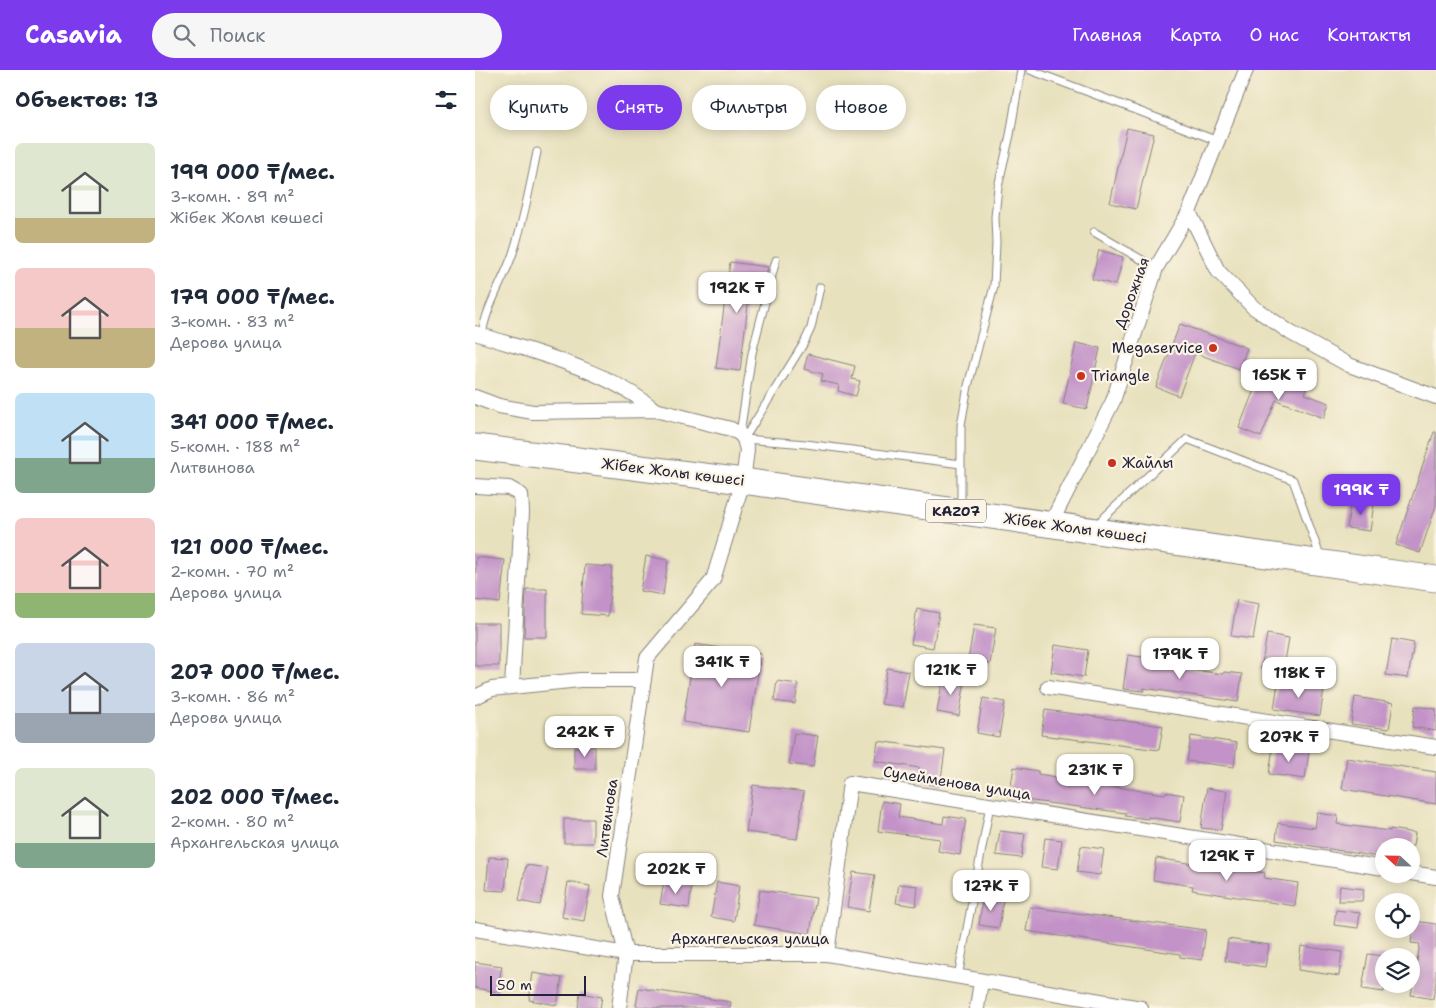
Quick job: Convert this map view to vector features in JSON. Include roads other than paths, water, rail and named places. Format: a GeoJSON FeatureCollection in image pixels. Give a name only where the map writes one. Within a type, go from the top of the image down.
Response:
{"type":"FeatureCollection","features":[{"type":"Feature","properties":{"kind":"highway","name":"Жібек Жолы көшесі"},"geometry":{"type":"LineString","coordinates":[[475,447],[743,481],[1436,579]]}},
{"type":"Feature","properties":{"kind":"street","name":"Дорожная"},"geometry":{"type":"LineString","coordinates":[[1050,525],[1113,401],[1156,268],[1189,212],[1245,70]]}},
{"type":"Feature","properties":{"kind":"street"},"geometry":{"type":"LineString","coordinates":[[1189,212],[1218,270],[1253,308],[1291,333],[1349,364],[1436,397]]}},
{"type":"Feature","properties":{"kind":"street"},"geometry":{"type":"LineString","coordinates":[[478,334],[594,372],[638,396],[655,410]]}},
{"type":"Feature","properties":{"kind":"street"},"geometry":{"type":"LineString","coordinates":[[475,397],[499,406],[533,412],[655,410],[731,428],[742,437]]}},
{"type":"Feature","properties":{"kind":"street","name":"Литвинова"},"geometry":{"type":"LineString","coordinates":[[619,1008],[626,954],[612,896],[647,658],[713,580],[743,481],[747,450],[742,437]]}},
{"type":"Feature","properties":{"kind":"street"},"geometry":{"type":"LineString","coordinates":[[475,486],[509,488],[521,495],[522,512],[512,687]]}},
{"type":"Feature","properties":{"kind":"street"},"geometry":{"type":"LineString","coordinates":[[475,697],[492,689],[580,680],[644,680]]}},
{"type":"Feature","properties":{"kind":"street"},"geometry":{"type":"LineString","coordinates":[[1049,687],[1436,748]]}},
{"type":"Feature","properties":{"kind":"street","name":"Сулейменова улица"},"geometry":{"type":"LineString","coordinates":[[827,954],[850,782],[1375,867]]}},
{"type":"Feature","properties":{"kind":"street"},"geometry":{"type":"LineString","coordinates":[[1420,874],[1436,877]]}},
{"type":"Feature","properties":{"kind":"street","name":"Архангельская улица"},"geometry":{"type":"LineString","coordinates":[[475,929],[626,954],[827,954],[957,978],[1141,1008]]}},
{"type":"Feature","properties":{"kind":"street"},"geometry":{"type":"LineString","coordinates":[[977,1008],[981,981]]}},
{"type":"Feature","properties":{"kind":"lane"},"geometry":{"type":"LineString","coordinates":[[961,512],[961,425],[967,386],[995,286],[995,217],[998,187],[1010,135],[1021,70]]}},
{"type":"Feature","properties":{"kind":"lane"},"geometry":{"type":"LineString","coordinates":[[1030,70],[1218,141]]}},
{"type":"Feature","properties":{"kind":"lane"},"geometry":{"type":"LineString","coordinates":[[478,334],[513,252],[523,217],[537,152]]}},
{"type":"Feature","properties":{"kind":"lane"},"geometry":{"type":"LineString","coordinates":[[1094,232],[1156,268]]}},
{"type":"Feature","properties":{"kind":"lane"},"geometry":{"type":"LineString","coordinates":[[742,437],[752,353],[776,260]]}},
{"type":"Feature","properties":{"kind":"lane"},"geometry":{"type":"LineString","coordinates":[[742,437],[804,342],[811,328],[820,287]]}},
{"type":"Feature","properties":{"kind":"lane"},"geometry":{"type":"LineString","coordinates":[[742,437],[961,464]]}},
{"type":"Feature","properties":{"kind":"lane"},"geometry":{"type":"LineString","coordinates":[[1091,530],[1187,439],[1293,480],[1323,564]]}},
{"type":"Feature","properties":{"kind":"lane"},"geometry":{"type":"LineString","coordinates":[[957,978],[990,805]]}},
{"type":"Feature","properties":{"kind":"place","name":"Megaservice"},"geometry":{"type":"Point","coordinates":[1213,348]}},
{"type":"Feature","properties":{"kind":"place","name":"Triangle"},"geometry":{"type":"Point","coordinates":[1081,376]}},
{"type":"Feature","properties":{"kind":"place","name":"Жайлы"},"geometry":{"type":"Point","coordinates":[1112,463]}}]}
